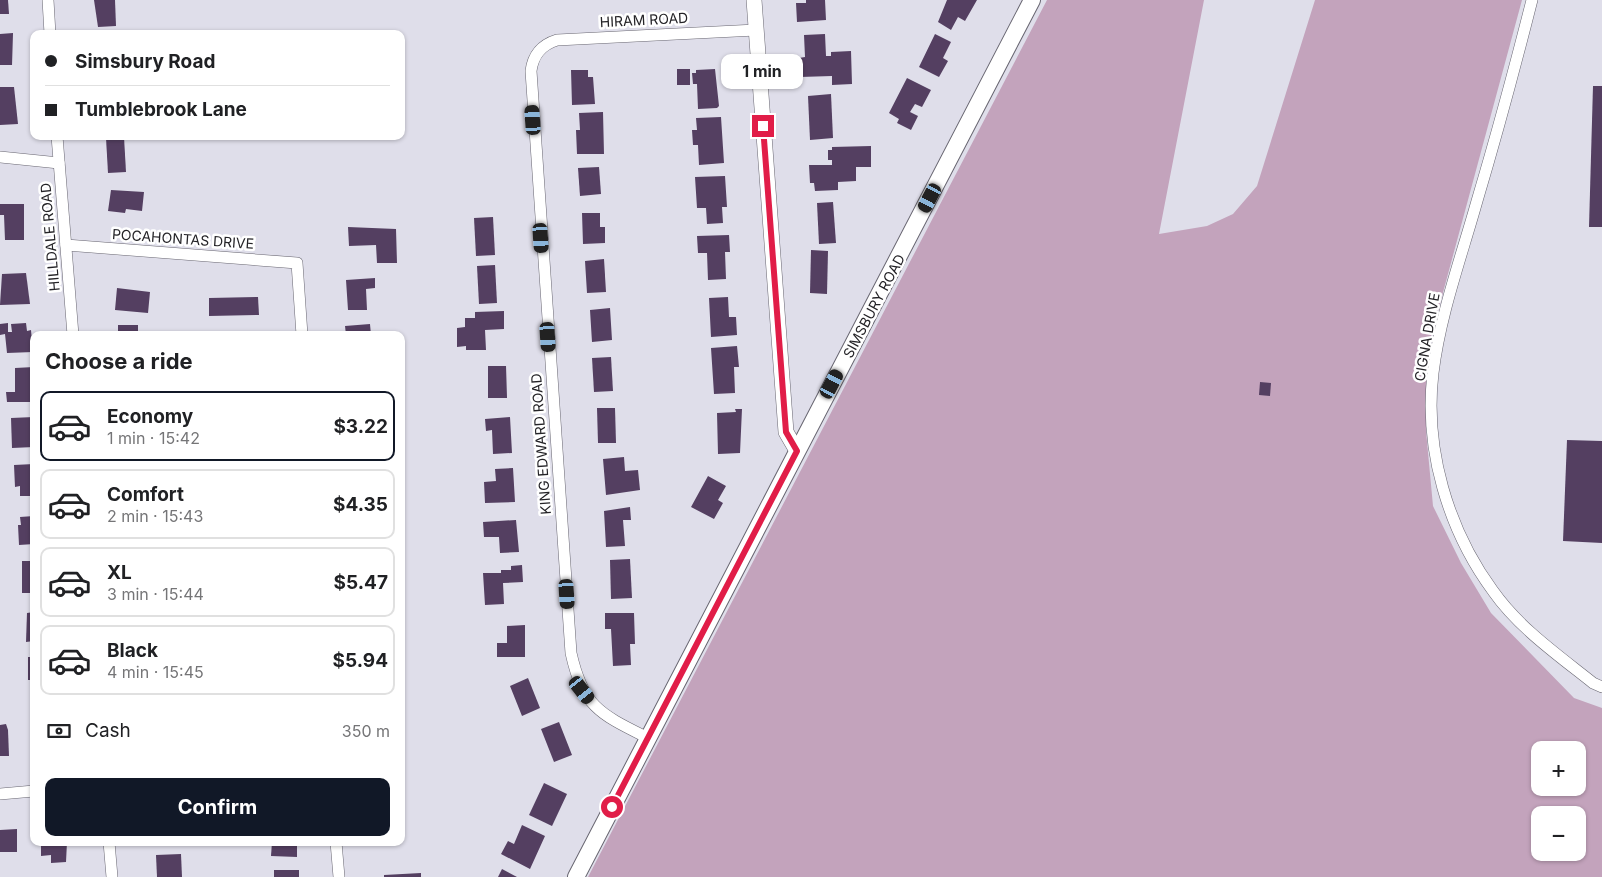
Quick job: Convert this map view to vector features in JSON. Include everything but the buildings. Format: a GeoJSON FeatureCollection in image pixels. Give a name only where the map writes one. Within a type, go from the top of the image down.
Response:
{"type":"FeatureCollection","features":[{"type":"Feature","properties":{"kind":"main road","name":"SIMSBURY ROAD"},"geometry":{"type":"LineString","coordinates":[[576,877],[1032,0]]}},
{"type":"Feature","properties":{"kind":"street"},"geometry":{"type":"LineString","coordinates":[[48,0],[50,30]]}},
{"type":"Feature","properties":{"kind":"street"},"geometry":{"type":"LineString","coordinates":[[754,0],[786,432],[797,451]]}},
{"type":"Feature","properties":{"kind":"street","name":"CIGNA DRIVE"},"geometry":{"type":"LineString","coordinates":[[1532,0],[1503,112],[1450,292],[1433,373],[1431,417],[1439,474],[1462,543],[1493,592],[1536,638],[1593,683],[1602,687]]}},
{"type":"Feature","properties":{"kind":"street","name":"HIRAM ROAD"},"geometry":{"type":"LineString","coordinates":[[537,53],[549,42],[557,40],[756,30]]}},
{"type":"Feature","properties":{"kind":"street","name":"KING EDWARD ROAD"},"geometry":{"type":"LineString","coordinates":[[537,53],[532,61],[530,81],[571,653],[582,690],[593,704],[606,716],[648,738]]}},
{"type":"Feature","properties":{"kind":"street","name":"HILLDALE ROAD"},"geometry":{"type":"LineString","coordinates":[[57,140],[72,331]]}},
{"type":"Feature","properties":{"kind":"street"},"geometry":{"type":"LineString","coordinates":[[0,157],[59,163]]}},
{"type":"Feature","properties":{"kind":"street","name":"POCAHONTAS DRIVE"},"geometry":{"type":"LineString","coordinates":[[66,246],[297,263],[302,331]]}},
{"type":"Feature","properties":{"kind":"street"},"geometry":{"type":"LineString","coordinates":[[0,794],[30,791]]}},
{"type":"Feature","properties":{"kind":"street"},"geometry":{"type":"LineString","coordinates":[[109,846],[112,877]]}},
{"type":"Feature","properties":{"kind":"street"},"geometry":{"type":"LineString","coordinates":[[336,846],[338,877]]}},
{"type":"Feature","properties":{"kind":"shaded area"},"geometry":{"type":"Polygon","coordinates":[[[1047,0],[1204,0],[1159,234],[1207,226],[1233,214],[1257,186],[1315,0],[1522,0],[1428,348],[1426,431],[1433,506],[1461,563],[1491,613],[1574,698],[1602,708],[1602,877],[588,877],[1047,0]]]}},
{"type":"Feature","properties":{"kind":"route"},"geometry":{"type":"LineString","coordinates":[[612,807],[797,451],[786,432],[763,126]]}}]}
